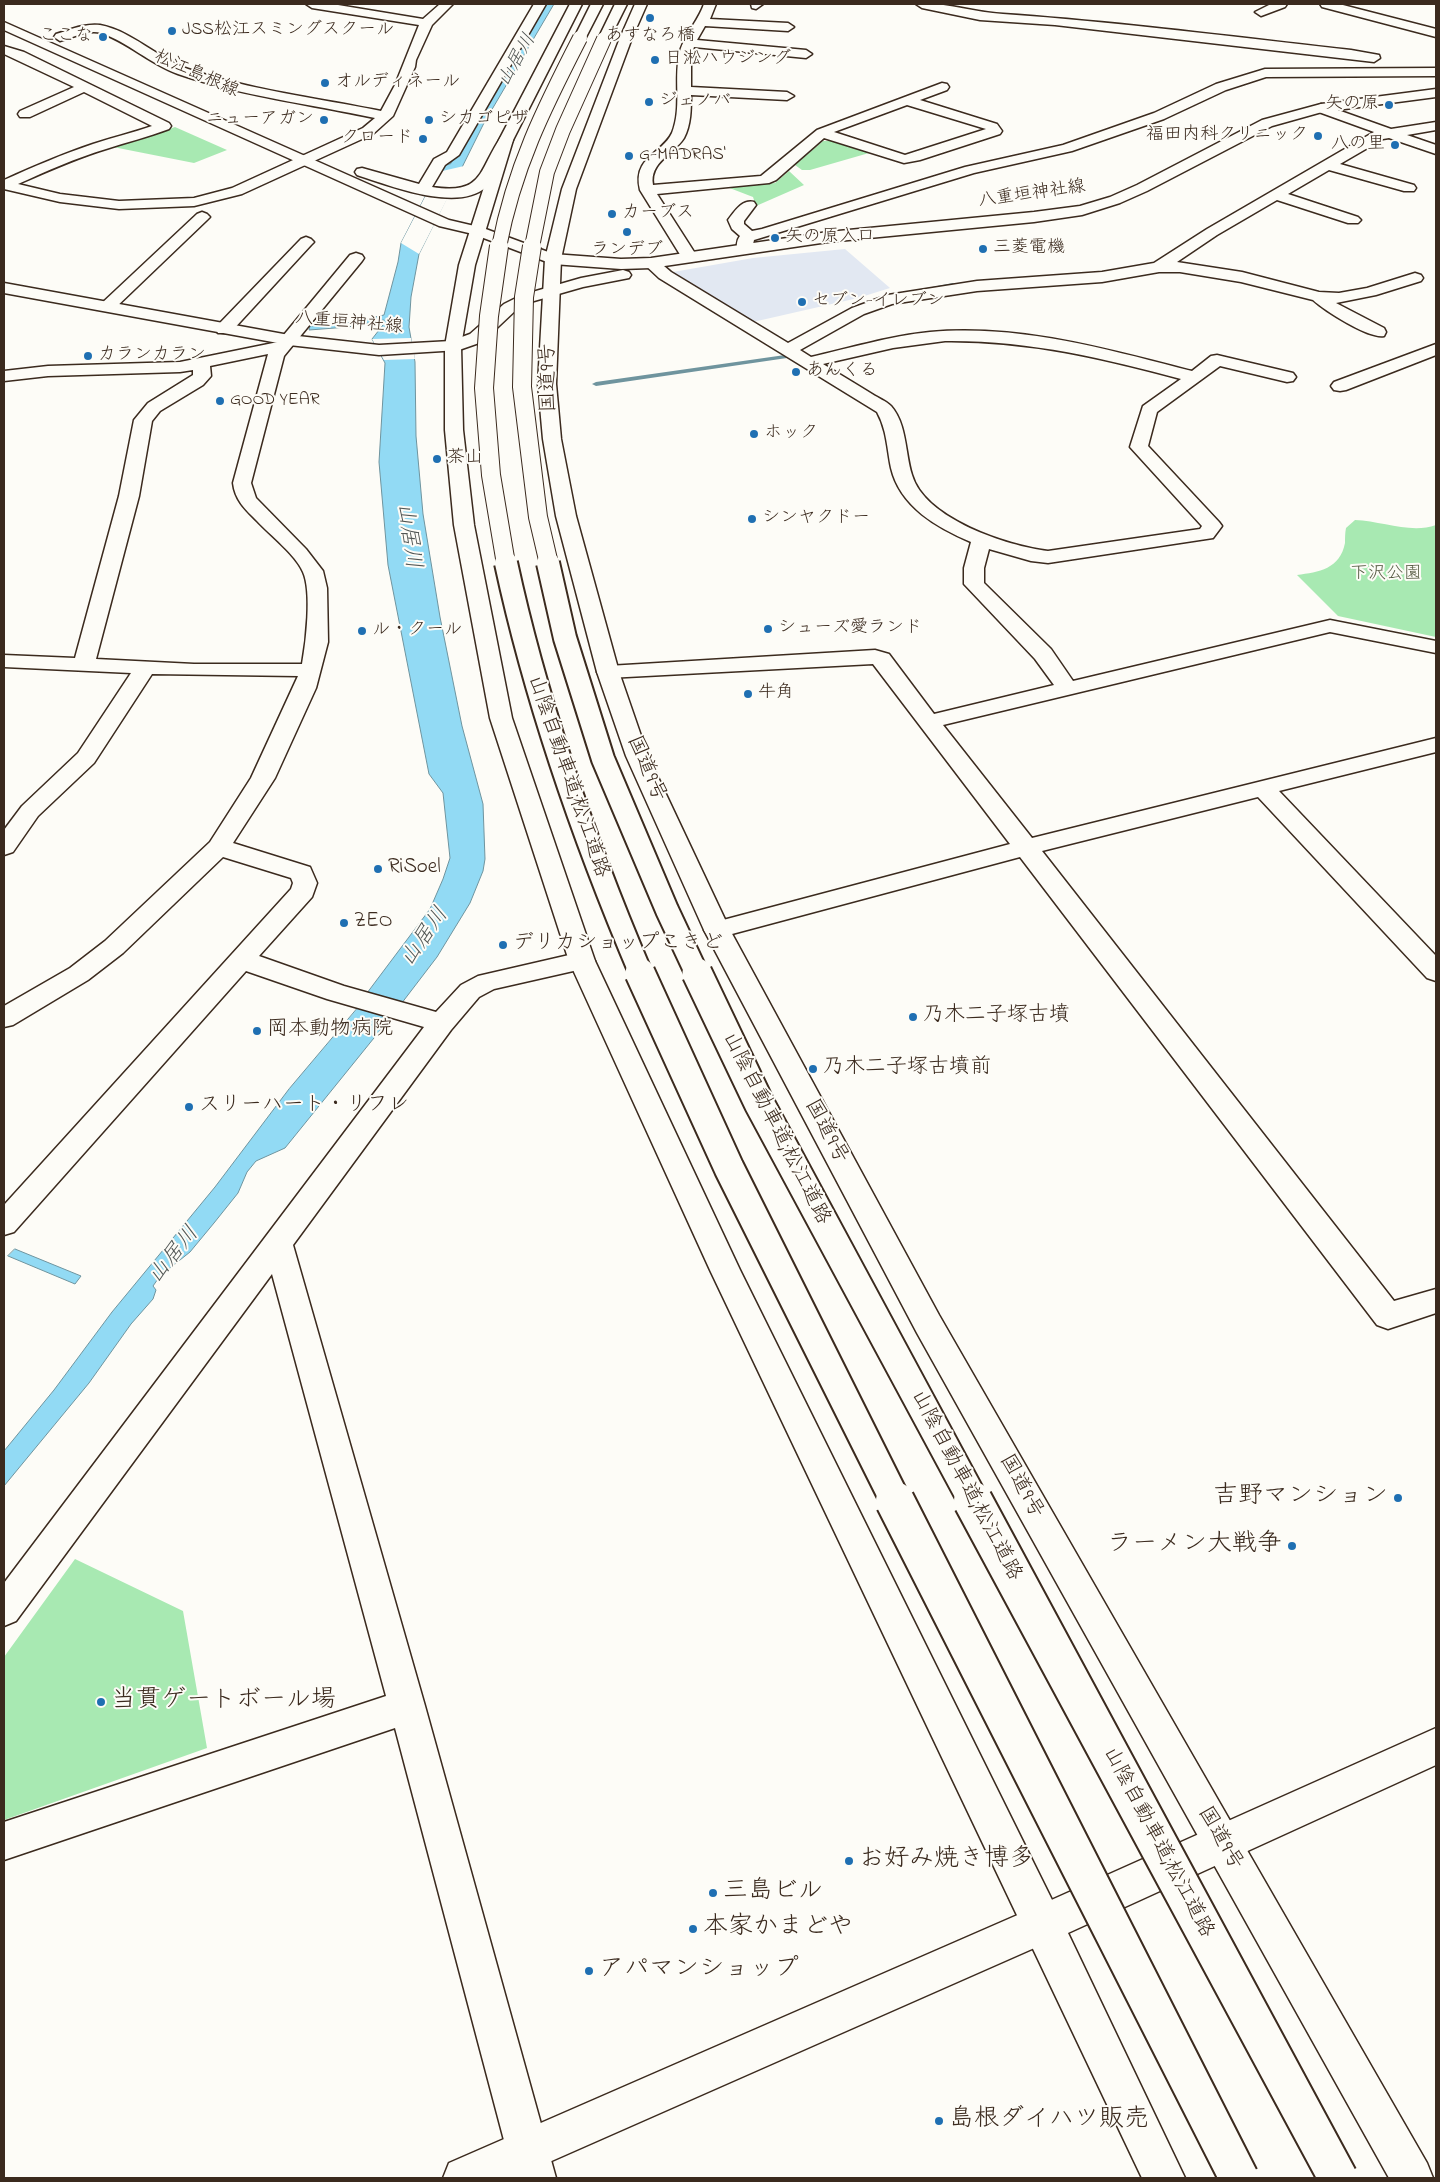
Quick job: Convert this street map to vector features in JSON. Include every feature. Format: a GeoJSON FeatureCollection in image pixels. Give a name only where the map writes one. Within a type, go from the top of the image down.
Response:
{"type":"FeatureCollection","features":[{"type":"Feature","properties":{"kind":"main road"},"geometry":{"type":"LineString","coordinates":[[312,4],[426,23]]}},
{"type":"Feature","properties":{"kind":"main road"},"geometry":{"type":"LineString","coordinates":[[4,50],[20,55],[164,126],[132,138],[100,146],[44,167],[4,185],[85,201],[119,205],[187,203],[209,200],[229,194],[368,131],[386,116],[409,67],[410,60],[426,23],[447,4]]}},
{"type":"Feature","properties":{"kind":"main road"},"geometry":{"type":"LineString","coordinates":[[422,190],[439,162],[452,154],[540,4]]}},
{"type":"Feature","properties":{"kind":"main road"},"geometry":{"type":"LineString","coordinates":[[362,172],[435,193],[470,190],[481,184],[506,140],[576,4]]}},
{"type":"Feature","properties":{"kind":"main road","name":"山陰自動車道;松江道路"},"geometry":{"type":"LineString","coordinates":[[597,4],[592,39],[563,130],[547,172],[536,219],[524,297],[522,387],[540,527],[565,638],[604,760],[667,910],[759,1103],[1338,2178]]}},
{"type":"Feature","properties":{"kind":"main road","name":"山陰自動車道;松江道路"},"geometry":{"type":"LineString","coordinates":[[620,4],[592,39],[535,129],[518,171],[504,218],[491,296],[483,389],[496,520],[521,641],[559,766],[616,919],[704,1116],[830,1371],[1239,2178]]}},
{"type":"Feature","properties":{"kind":"main road","name":"国道9号"},"geometry":{"type":"LineString","coordinates":[[641,4],[626,38],[569,189],[553,259],[550,291],[548,384],[552,439],[566,516],[608,672],[638,756],[717,930],[928,1324],[1412,2178]]}},
{"type":"Feature","properties":{"kind":"main road"},"geometry":{"type":"LineString","coordinates":[[690,258],[643,182],[646,170],[677,137],[680,131],[686,91],[686,55],[710,4]]}},
{"type":"Feature","properties":{"kind":"main road"},"geometry":{"type":"LineString","coordinates":[[922,4],[980,16],[1055,21],[1351,54],[1436,71]]}},
{"type":"Feature","properties":{"kind":"main road"},"geometry":{"type":"LineString","coordinates":[[1261,12],[1281,4]]}},
{"type":"Feature","properties":{"kind":"main road"},"geometry":{"type":"LineString","coordinates":[[1326,4],[1436,33]]}},
{"type":"Feature","properties":{"kind":"main road","name":"松江島根線"},"geometry":{"type":"LineString","coordinates":[[4,12],[180,90]]}},
{"type":"Feature","properties":{"kind":"main road"},"geometry":{"type":"LineString","coordinates":[[703,22],[788,27]]}},
{"type":"Feature","properties":{"kind":"main road","name":"松江島根線"},"geometry":{"type":"LineString","coordinates":[[4,26],[444,223],[478,232],[553,259]]}},
{"type":"Feature","properties":{"kind":"main road"},"geometry":{"type":"LineString","coordinates":[[60,37],[86,29],[103,29],[163,64],[186,72],[259,90],[386,116]]}},
{"type":"Feature","properties":{"kind":"main road"},"geometry":{"type":"LineString","coordinates":[[690,43],[806,54]]}},
{"type":"Feature","properties":{"kind":"main road"},"geometry":{"type":"LineString","coordinates":[[749,205],[736,220],[742,246],[765,233],[970,170],[1067,148],[1159,116],[1221,87],[1265,72],[1436,71]]}},
{"type":"Feature","properties":{"kind":"main road"},"geometry":{"type":"LineString","coordinates":[[25,114],[84,87]]}},
{"type":"Feature","properties":{"kind":"main road"},"geometry":{"type":"LineString","coordinates":[[647,190],[764,180],[771,177],[822,133],[942,87]]}},
{"type":"Feature","properties":{"kind":"main road"},"geometry":{"type":"LineString","coordinates":[[686,91],[787,96]]}},
{"type":"Feature","properties":{"kind":"main road","name":"八重垣神社線"},"geometry":{"type":"LineString","coordinates":[[4,288],[224,329],[286,343],[380,350],[453,346],[476,338],[510,307],[528,298],[550,291],[742,246],[1034,218],[1082,210],[1115,200],[1142,188],[1267,123],[1322,108],[1436,93]]}},
{"type":"Feature","properties":{"kind":"main road"},"geometry":{"type":"LineString","coordinates":[[822,133],[904,159],[994,131],[992,127],[907,100]]}},
{"type":"Feature","properties":{"kind":"main road","name":"松江島根線"},"geometry":{"type":"LineString","coordinates":[[206,101],[456,215],[478,232]]}},
{"type":"Feature","properties":{"kind":"main road"},"geometry":{"type":"LineString","coordinates":[[1322,108],[1436,150]]}},
{"type":"Feature","properties":{"kind":"main road"},"geometry":{"type":"LineString","coordinates":[[1159,267],[1212,232],[1379,135],[1436,126]]}},
{"type":"Feature","properties":{"kind":"main road"},"geometry":{"type":"LineString","coordinates":[[506,140],[467,265],[453,346],[454,430],[464,524],[501,718],[582,962],[729,1279],[1043,1924],[1164,2178]]}},
{"type":"Feature","properties":{"kind":"main road"},"geometry":{"type":"LineString","coordinates":[[1328,165],[1409,188]]}},
{"type":"Feature","properties":{"kind":"main road"},"geometry":{"type":"LineString","coordinates":[[1276,195],[1353,220]]}},
{"type":"Feature","properties":{"kind":"main road"},"geometry":{"type":"LineString","coordinates":[[107,307],[202,217]]}},
{"type":"Feature","properties":{"kind":"main road"},"geometry":{"type":"LineString","coordinates":[[224,329],[306,242]]}},
{"type":"Feature","properties":{"kind":"main road","name":"八重垣神社線"},"geometry":{"type":"LineString","coordinates":[[553,259],[655,266],[742,246]]}},
{"type":"Feature","properties":{"kind":"main road"},"geometry":{"type":"LineString","coordinates":[[4,1018],[79,974],[114,948],[219,846],[263,778],[305,688],[317,642],[317,588],[312,571],[299,554],[247,500],[242,483],[276,355],[356,258]]}},
{"type":"Feature","properties":{"kind":"main road"},"geometry":{"type":"LineString","coordinates":[[655,266],[807,363],[884,409],[892,421],[906,484],[918,502],[935,516],[1016,552],[1048,557],[1206,534],[1212,526],[1139,447],[1149,410],[1217,360],[1287,377]]}},
{"type":"Feature","properties":{"kind":"main road"},"geometry":{"type":"LineString","coordinates":[[788,350],[858,311],[888,300],[925,292],[977,286],[1102,277],[1159,267],[1207,270],[1319,297],[1339,298],[1370,292],[1415,278]]}},
{"type":"Feature","properties":{"kind":"main road"},"geometry":{"type":"LineString","coordinates":[[1319,297],[1328,305],[1378,332]]}},
{"type":"Feature","properties":{"kind":"main road"},"geometry":{"type":"LineString","coordinates":[[807,363],[916,339],[982,335],[1026,337],[1058,342],[1195,376]]}},
{"type":"Feature","properties":{"kind":"main road"},"geometry":{"type":"LineString","coordinates":[[4,376],[48,371],[169,367],[201,363],[286,343]]}},
{"type":"Feature","properties":{"kind":"main road"},"geometry":{"type":"LineString","coordinates":[[1340,386],[1436,349]]}},
{"type":"Feature","properties":{"kind":"main road"},"geometry":{"type":"LineString","coordinates":[[84,663],[128,496],[143,420],[154,407],[197,382],[202,376],[201,363]]}},
{"type":"Feature","properties":{"kind":"main road"},"geometry":{"type":"LineString","coordinates":[[982,538],[974,568],[974,584],[1043,654],[1068,689]]}},
{"type":"Feature","properties":{"kind":"main road"},"geometry":{"type":"LineString","coordinates":[[928,722],[1330,626],[1436,648]]}},
{"type":"Feature","properties":{"kind":"main road"},"geometry":{"type":"LineString","coordinates":[[608,672],[875,656],[881,659],[1388,1316],[1436,1300]]}},
{"type":"Feature","properties":{"kind":"main road"},"geometry":{"type":"LineString","coordinates":[[4,661],[84,663],[146,668],[250,672],[311,670]]}},
{"type":"Feature","properties":{"kind":"main road"},"geometry":{"type":"LineString","coordinates":[[4,847],[30,811],[86,758],[146,668]]}},
{"type":"Feature","properties":{"kind":"main road"},"geometry":{"type":"LineString","coordinates":[[717,930],[1027,847],[1436,745]]}},
{"type":"Feature","properties":{"kind":"main road"},"geometry":{"type":"LineString","coordinates":[[1263,788],[1436,972]]}},
{"type":"Feature","properties":{"kind":"main road"},"geometry":{"type":"LineString","coordinates":[[4,1224],[303,891],[304,878],[301,873],[219,846]]}},
{"type":"Feature","properties":{"kind":"main road"},"geometry":{"type":"LineString","coordinates":[[242,960],[336,993],[442,1023]]}},
{"type":"Feature","properties":{"kind":"main road"},"geometry":{"type":"LineString","coordinates":[[4,1610],[442,1023],[470,991],[487,982],[582,962]]}},
{"type":"Feature","properties":{"kind":"main road"},"geometry":{"type":"LineString","coordinates":[[278,1243],[408,1706],[531,2164]]}},
{"type":"Feature","properties":{"kind":"main road"},"geometry":{"type":"LineString","coordinates":[[4,1841],[408,1706]]}},
{"type":"Feature","properties":{"kind":"main road"},"geometry":{"type":"LineString","coordinates":[[464,2178],[531,2164],[1043,1924],[1436,1746]]}},
{"type":"Feature","properties":{"kind":"shaded area"},"geometry":{"type":"Polygon","coordinates":[[[845,249],[890,288],[858,298],[753,322],[673,272],[753,258],[845,249]]]}},
{"type":"Feature","properties":{"kind":"green space"},"geometry":{"type":"Polygon","coordinates":[[[175,127],[227,150],[194,163],[108,146],[141,139],[175,127]]]}},
{"type":"Feature","properties":{"kind":"green space"},"geometry":{"type":"Polygon","coordinates":[[[823,141],[831,141],[869,153],[810,170],[802,170],[795,165],[823,141]]]}},
{"type":"Feature","properties":{"kind":"green space"},"geometry":{"type":"Polygon","coordinates":[[[789,171],[804,185],[756,206],[753,197],[727,187],[775,183],[789,171]]]}},
{"type":"Feature","properties":{"kind":"green space","name":"下沢公園"},"geometry":{"type":"Polygon","coordinates":[[[1355,520],[1407,528],[1436,525],[1436,637],[1338,616],[1297,575],[1321,570],[1333,564],[1342,552],[1346,528],[1355,520]]]}},
{"type":"Feature","properties":{"kind":"green space","name":"当貫ゲートボール場"},"geometry":{"type":"Polygon","coordinates":[[[75,1559],[183,1611],[207,1748],[4,1820],[4,1657],[75,1559]]]}},
{"type":"Feature","properties":{"kind":"water","name":"山居川"},"geometry":{"type":"Polygon","coordinates":[[[544,4],[554,4],[484,123],[419,254],[411,297],[409,327],[415,362],[416,436],[423,514],[440,617],[462,726],[483,804],[485,859],[483,871],[470,903],[437,957],[398,1008],[364,997],[430,909],[450,858],[443,793],[429,774],[388,565],[379,462],[385,363],[372,339],[383,325],[384,320],[348,327],[309,330],[310,326],[347,323],[384,315],[401,243],[442,164],[450,164],[544,4]]]}},
{"type":"Feature","properties":{"kind":"water","name":"山居川"},"geometry":{"type":"Polygon","coordinates":[[[362,1003],[395,1012],[285,1148],[256,1161],[247,1172],[238,1193],[190,1252],[160,1276],[153,1286],[156,1290],[153,1299],[131,1324],[89,1383],[4,1486],[4,1451],[54,1390],[112,1312],[215,1187],[289,1089],[362,1003]]]}},
{"type":"Feature","properties":{"kind":"water"},"geometry":{"type":"Polygon","coordinates":[[[15,1249],[81,1276],[75,1284],[8,1256],[15,1249]]]}},
{"type":"Feature","properties":{"kind":"pier"},"geometry":{"type":"Polygon","coordinates":[[[464,166],[419,254],[401,243],[438,172],[464,166]]]}},
{"type":"Feature","properties":{"kind":"pier"},"geometry":{"type":"Polygon","coordinates":[[[411,338],[415,359],[384,360],[372,339],[411,338]]]}},
{"type":"Feature","properties":{"kind":"waterway"},"geometry":{"type":"LineString","coordinates":[[893,295],[953,285]]}},
{"type":"Feature","properties":{"kind":"waterway"},"geometry":{"type":"LineString","coordinates":[[596,384],[785,357]]}},
{"type":"Feature","properties":{"kind":"place","name":"あすなろ橋"},"geometry":{"type":"Point","coordinates":[650,18]}},
{"type":"Feature","properties":{"kind":"place","name":"JSS松江スミングスクール"},"geometry":{"type":"Point","coordinates":[172,31]}},
{"type":"Feature","properties":{"kind":"place","name":"ここな"},"geometry":{"type":"Point","coordinates":[103,37]}},
{"type":"Feature","properties":{"kind":"place","name":"日淞ハウジング"},"geometry":{"type":"Point","coordinates":[655,60]}},
{"type":"Feature","properties":{"kind":"place","name":"オルディネール"},"geometry":{"type":"Point","coordinates":[325,83]}},
{"type":"Feature","properties":{"kind":"place","name":"ジェノバ"},"geometry":{"type":"Point","coordinates":[649,102]}},
{"type":"Feature","properties":{"kind":"place","name":"矢の原"},"geometry":{"type":"Point","coordinates":[1389,105]}},
{"type":"Feature","properties":{"kind":"place","name":"ニューアガン"},"geometry":{"type":"Point","coordinates":[324,120]}},
{"type":"Feature","properties":{"kind":"place","name":"シカゴピザ"},"geometry":{"type":"Point","coordinates":[429,120]}},
{"type":"Feature","properties":{"kind":"place","name":"福田内科クリニック"},"geometry":{"type":"Point","coordinates":[1318,136]}},
{"type":"Feature","properties":{"kind":"place","name":"クロード"},"geometry":{"type":"Point","coordinates":[423,139]}},
{"type":"Feature","properties":{"kind":"place","name":"八の里"},"geometry":{"type":"Point","coordinates":[1395,145]}},
{"type":"Feature","properties":{"kind":"place","name":"G-MADRAS'"},"geometry":{"type":"Point","coordinates":[629,156]}},
{"type":"Feature","properties":{"kind":"place","name":"カーブス"},"geometry":{"type":"Point","coordinates":[612,214]}},
{"type":"Feature","properties":{"kind":"place","name":"ランデブ"},"geometry":{"type":"Point","coordinates":[627,232]}},
{"type":"Feature","properties":{"kind":"place","name":"矢の原入口"},"geometry":{"type":"Point","coordinates":[775,238]}},
{"type":"Feature","properties":{"kind":"place","name":"三菱電機"},"geometry":{"type":"Point","coordinates":[983,249]}},
{"type":"Feature","properties":{"kind":"place","name":"セブン-イレブン"},"geometry":{"type":"Point","coordinates":[802,302]}},
{"type":"Feature","properties":{"kind":"place","name":"カランカラン"},"geometry":{"type":"Point","coordinates":[88,356]}},
{"type":"Feature","properties":{"kind":"place","name":"あんくる"},"geometry":{"type":"Point","coordinates":[796,372]}},
{"type":"Feature","properties":{"kind":"place","name":"GOOD YEAR"},"geometry":{"type":"Point","coordinates":[220,401]}},
{"type":"Feature","properties":{"kind":"place","name":"ホック"},"geometry":{"type":"Point","coordinates":[754,434]}},
{"type":"Feature","properties":{"kind":"place","name":"茶山"},"geometry":{"type":"Point","coordinates":[437,459]}},
{"type":"Feature","properties":{"kind":"place","name":"シンヤクドー"},"geometry":{"type":"Point","coordinates":[752,519]}},
{"type":"Feature","properties":{"kind":"place","name":"シューズ愛ランド"},"geometry":{"type":"Point","coordinates":[768,629]}},
{"type":"Feature","properties":{"kind":"place","name":"ル・クール"},"geometry":{"type":"Point","coordinates":[362,631]}},
{"type":"Feature","properties":{"kind":"place","name":"牛角"},"geometry":{"type":"Point","coordinates":[748,694]}},
{"type":"Feature","properties":{"kind":"place","name":"RiSoel"},"geometry":{"type":"Point","coordinates":[378,869]}},
{"type":"Feature","properties":{"kind":"place","name":"ZEO"},"geometry":{"type":"Point","coordinates":[344,923]}},
{"type":"Feature","properties":{"kind":"place","name":"デリカショップこきど"},"geometry":{"type":"Point","coordinates":[503,945]}},
{"type":"Feature","properties":{"kind":"place","name":"乃木二子塚古墳"},"geometry":{"type":"Point","coordinates":[913,1017]}},
{"type":"Feature","properties":{"kind":"place","name":"岡本動物病院"},"geometry":{"type":"Point","coordinates":[257,1031]}},
{"type":"Feature","properties":{"kind":"place","name":"乃木二子塚古墳前"},"geometry":{"type":"Point","coordinates":[813,1069]}},
{"type":"Feature","properties":{"kind":"place","name":"スリーハート・リフレ"},"geometry":{"type":"Point","coordinates":[189,1107]}},
{"type":"Feature","properties":{"kind":"place","name":"吉野マンション"},"geometry":{"type":"Point","coordinates":[1398,1498]}},
{"type":"Feature","properties":{"kind":"place","name":"ラーメン大戦争"},"geometry":{"type":"Point","coordinates":[1292,1546]}},
{"type":"Feature","properties":{"kind":"place","name":"当貫ゲートボール場"},"geometry":{"type":"Point","coordinates":[101,1702]}},
{"type":"Feature","properties":{"kind":"place","name":"お好み焼き博多"},"geometry":{"type":"Point","coordinates":[849,1861]}},
{"type":"Feature","properties":{"kind":"place","name":"三島ビル"},"geometry":{"type":"Point","coordinates":[713,1893]}},
{"type":"Feature","properties":{"kind":"place","name":"本家かまどや"},"geometry":{"type":"Point","coordinates":[693,1929]}},
{"type":"Feature","properties":{"kind":"place","name":"アパマンショップ"},"geometry":{"type":"Point","coordinates":[589,1971]}},
{"type":"Feature","properties":{"kind":"place","name":"島根ダイハツ販売"},"geometry":{"type":"Point","coordinates":[939,2121]}}]}
